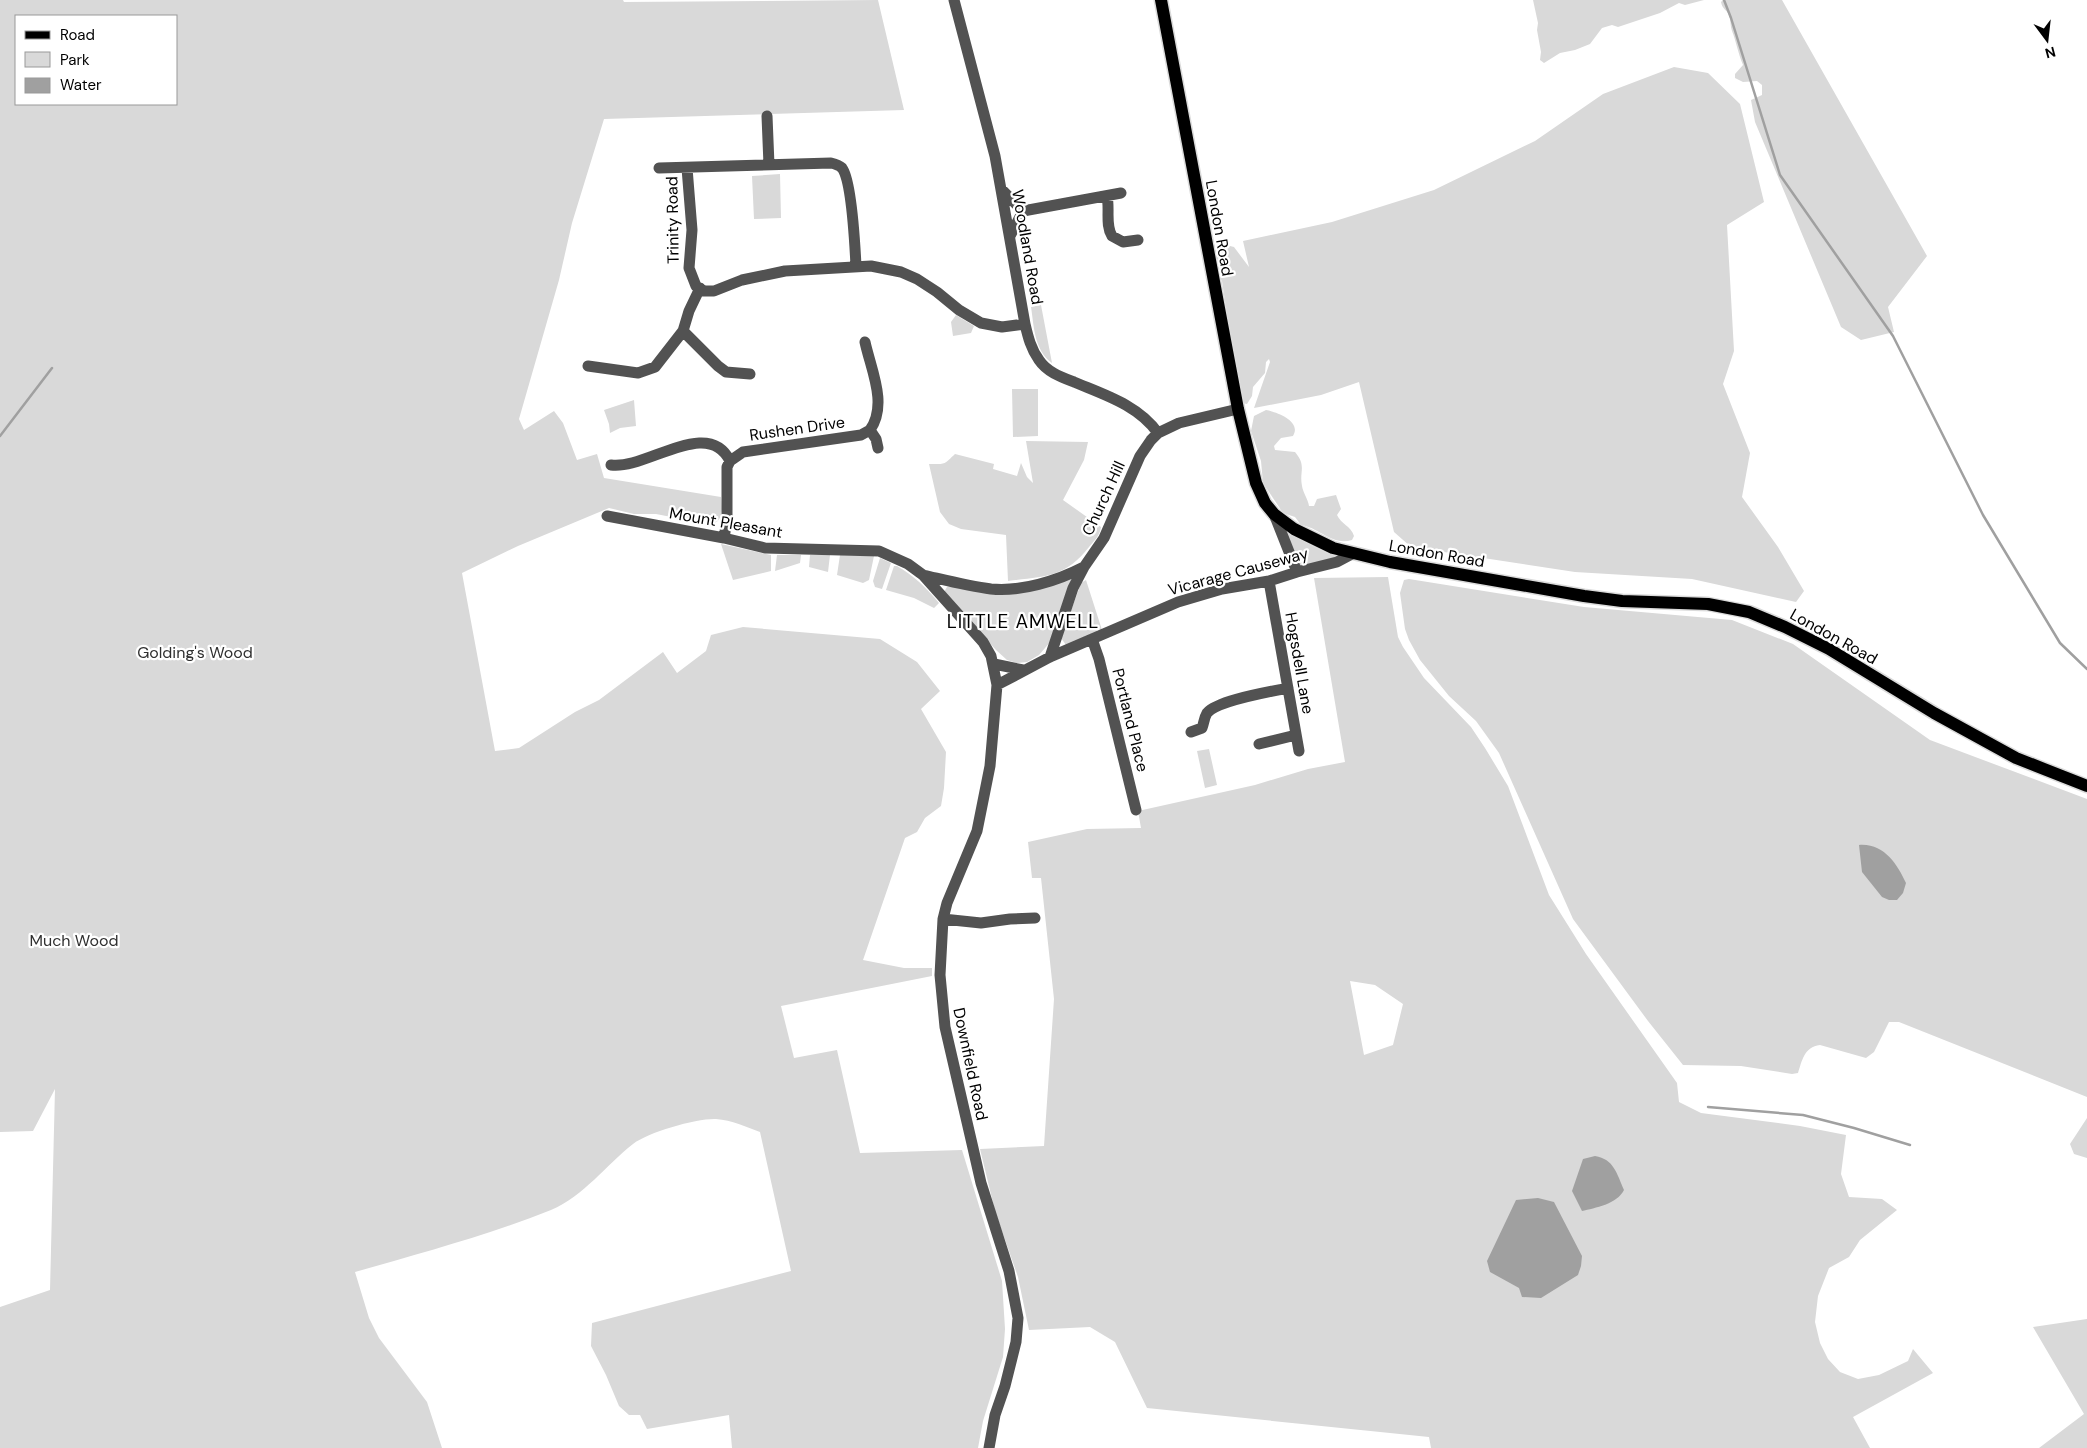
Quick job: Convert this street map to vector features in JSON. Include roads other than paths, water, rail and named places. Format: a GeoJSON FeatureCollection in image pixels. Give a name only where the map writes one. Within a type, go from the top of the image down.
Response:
{"type":"FeatureCollection","features":[{"type":"Feature","properties":{"kind":"main road","name":"London Road"},"geometry":{"type":"LineString","coordinates":[[1161,0],[1238,409],[1256,483],[1265,503],[1274,514],[1294,529],[1314,540],[1352,554],[1584,596],[1622,601],[1708,604],[1749,612],[1786,626],[1830,649],[1934,713],[2016,758],[2087,786]]}},
{"type":"Feature","properties":{"kind":"street","name":"Woodland Road"},"geometry":{"type":"LineString","coordinates":[[954,0],[1003,191],[1025,324],[1032,350],[1043,365],[1058,375],[1133,408],[1148,419],[1158,433]]}},
{"type":"Feature","properties":{"kind":"street"},"geometry":{"type":"LineString","coordinates":[[766,116],[769,165]]}},
{"type":"Feature","properties":{"kind":"street","name":"Trinity Road"},"geometry":{"type":"LineString","coordinates":[[659,168],[831,163],[842,169],[845,175],[852,214],[856,266]]}},
{"type":"Feature","properties":{"kind":"street","name":"Trinity Road"},"geometry":{"type":"LineString","coordinates":[[688,168],[692,230],[689,268],[693,281],[700,288]]}},
{"type":"Feature","properties":{"kind":"street"},"geometry":{"type":"LineString","coordinates":[[1003,191],[1023,211]]}},
{"type":"Feature","properties":{"kind":"street"},"geometry":{"type":"LineString","coordinates":[[1023,211],[1121,193]]}},
{"type":"Feature","properties":{"kind":"street"},"geometry":{"type":"LineString","coordinates":[[1107,196],[1109,208],[1108,225],[1112,236],[1123,242],[1138,240]]}},
{"type":"Feature","properties":{"kind":"street"},"geometry":{"type":"LineString","coordinates":[[1010,236],[1023,211]]}},
{"type":"Feature","properties":{"kind":"street"},"geometry":{"type":"LineString","coordinates":[[588,366],[632,373],[649,370],[662,360],[683,331],[689,311],[700,288],[709,292],[714,291],[742,280],[773,273],[856,266],[883,267],[917,279],[938,292],[959,310],[981,322],[1002,327],[1025,324]]}},
{"type":"Feature","properties":{"kind":"street"},"geometry":{"type":"LineString","coordinates":[[683,331],[726,372],[750,374]]}},
{"type":"Feature","properties":{"kind":"street","name":"Rushen Drive"},"geometry":{"type":"LineString","coordinates":[[730,461],[743,452],[861,435],[870,430],[875,423],[880,407],[865,342]]}},
{"type":"Feature","properties":{"kind":"street","name":"Church Hill"},"geometry":{"type":"LineString","coordinates":[[1050,657],[1073,588],[1084,566],[1104,538],[1140,456],[1151,440],[1158,433],[1180,423],[1238,409]]}},
{"type":"Feature","properties":{"kind":"street","name":"Rushen Drive"},"geometry":{"type":"LineString","coordinates":[[870,430],[876,439],[878,448]]}},
{"type":"Feature","properties":{"kind":"street"},"geometry":{"type":"LineString","coordinates":[[611,466],[622,466],[687,445],[709,443],[722,448],[730,461],[726,472],[727,520],[724,538]]}},
{"type":"Feature","properties":{"kind":"street"},"geometry":{"type":"LineString","coordinates":[[1274,514],[1297,572]]}},
{"type":"Feature","properties":{"kind":"street","name":"Mount Pleasant"},"geometry":{"type":"LineString","coordinates":[[607,516],[774,549],[873,549],[888,554],[908,564],[923,575],[983,642],[994,664]]}},
{"type":"Feature","properties":{"kind":"street","name":"Vicarage Causeway"},"geometry":{"type":"LineString","coordinates":[[996,684],[1050,657],[1178,602],[1222,589],[1269,581],[1338,562],[1352,554]]}},
{"type":"Feature","properties":{"kind":"street","name":"Mount Pleasant"},"geometry":{"type":"LineString","coordinates":[[923,575],[992,589],[1014,588],[1061,578],[1084,566]]}},
{"type":"Feature","properties":{"kind":"street","name":"Hogsdell Lane"},"geometry":{"type":"LineString","coordinates":[[1269,581],[1299,751]]}},
{"type":"Feature","properties":{"kind":"street","name":"Portland Place"},"geometry":{"type":"LineString","coordinates":[[1092,639],[1099,659],[1136,810]]}},
{"type":"Feature","properties":{"kind":"street"},"geometry":{"type":"LineString","coordinates":[[994,664],[1023,670]]}},
{"type":"Feature","properties":{"kind":"street","name":"Downfield Road"},"geometry":{"type":"LineString","coordinates":[[989,1448],[994,1415],[1005,1386],[1016,1342],[1018,1318],[1009,1271],[981,1183],[945,1027],[940,975],[943,919],[947,903],[977,831],[991,759],[996,684],[994,664]]}},
{"type":"Feature","properties":{"kind":"street"},"geometry":{"type":"LineString","coordinates":[[1191,732],[1202,728],[1206,714],[1223,704],[1288,688]]}},
{"type":"Feature","properties":{"kind":"street"},"geometry":{"type":"LineString","coordinates":[[1259,744],[1296,735]]}},
{"type":"Feature","properties":{"kind":"street"},"geometry":{"type":"LineString","coordinates":[[943,919],[982,923],[1035,918]]}},
{"type":"Feature","properties":{"kind":"water"},"geometry":{"type":"Polygon","coordinates":[[[1859,845],[1876,847],[1894,862],[1906,883],[1903,893],[1897,900],[1889,900],[1882,897],[1862,872],[1859,845]]]}},
{"type":"Feature","properties":{"kind":"water"},"geometry":{"type":"Polygon","coordinates":[[[1595,1156],[1607,1160],[1611,1164],[1624,1190],[1621,1195],[1611,1202],[1582,1211],[1572,1191],[1583,1159],[1595,1156]]]}},
{"type":"Feature","properties":{"kind":"water"},"geometry":{"type":"Polygon","coordinates":[[[1538,1198],[1554,1202],[1582,1256],[1581,1266],[1578,1275],[1541,1298],[1522,1297],[1519,1288],[1490,1272],[1487,1261],[1516,1200],[1538,1198]]]}},
{"type":"Feature","properties":{"kind":"waterway"},"geometry":{"type":"LineString","coordinates":[[1724,0],[1780,175],[1893,336],[1983,515],[2060,643],[2087,669]]}},
{"type":"Feature","properties":{"kind":"waterway"},"geometry":{"type":"LineString","coordinates":[[0,436],[52,368]]}},
{"type":"Feature","properties":{"kind":"waterway"},"geometry":{"type":"LineString","coordinates":[[1708,1107],[1803,1115],[1910,1145]]}},
{"type":"Feature","properties":{"kind":"district","name":"LITTLE AMWELL"},"geometry":{"type":"Point","coordinates":[1023,621]}},
{"type":"Feature","properties":{"kind":"park label","name":"Golding's Wood"},"geometry":{"type":"Point","coordinates":[195,652]}},
{"type":"Feature","properties":{"kind":"park label","name":"Much Wood"},"geometry":{"type":"Point","coordinates":[74,940]}}]}
